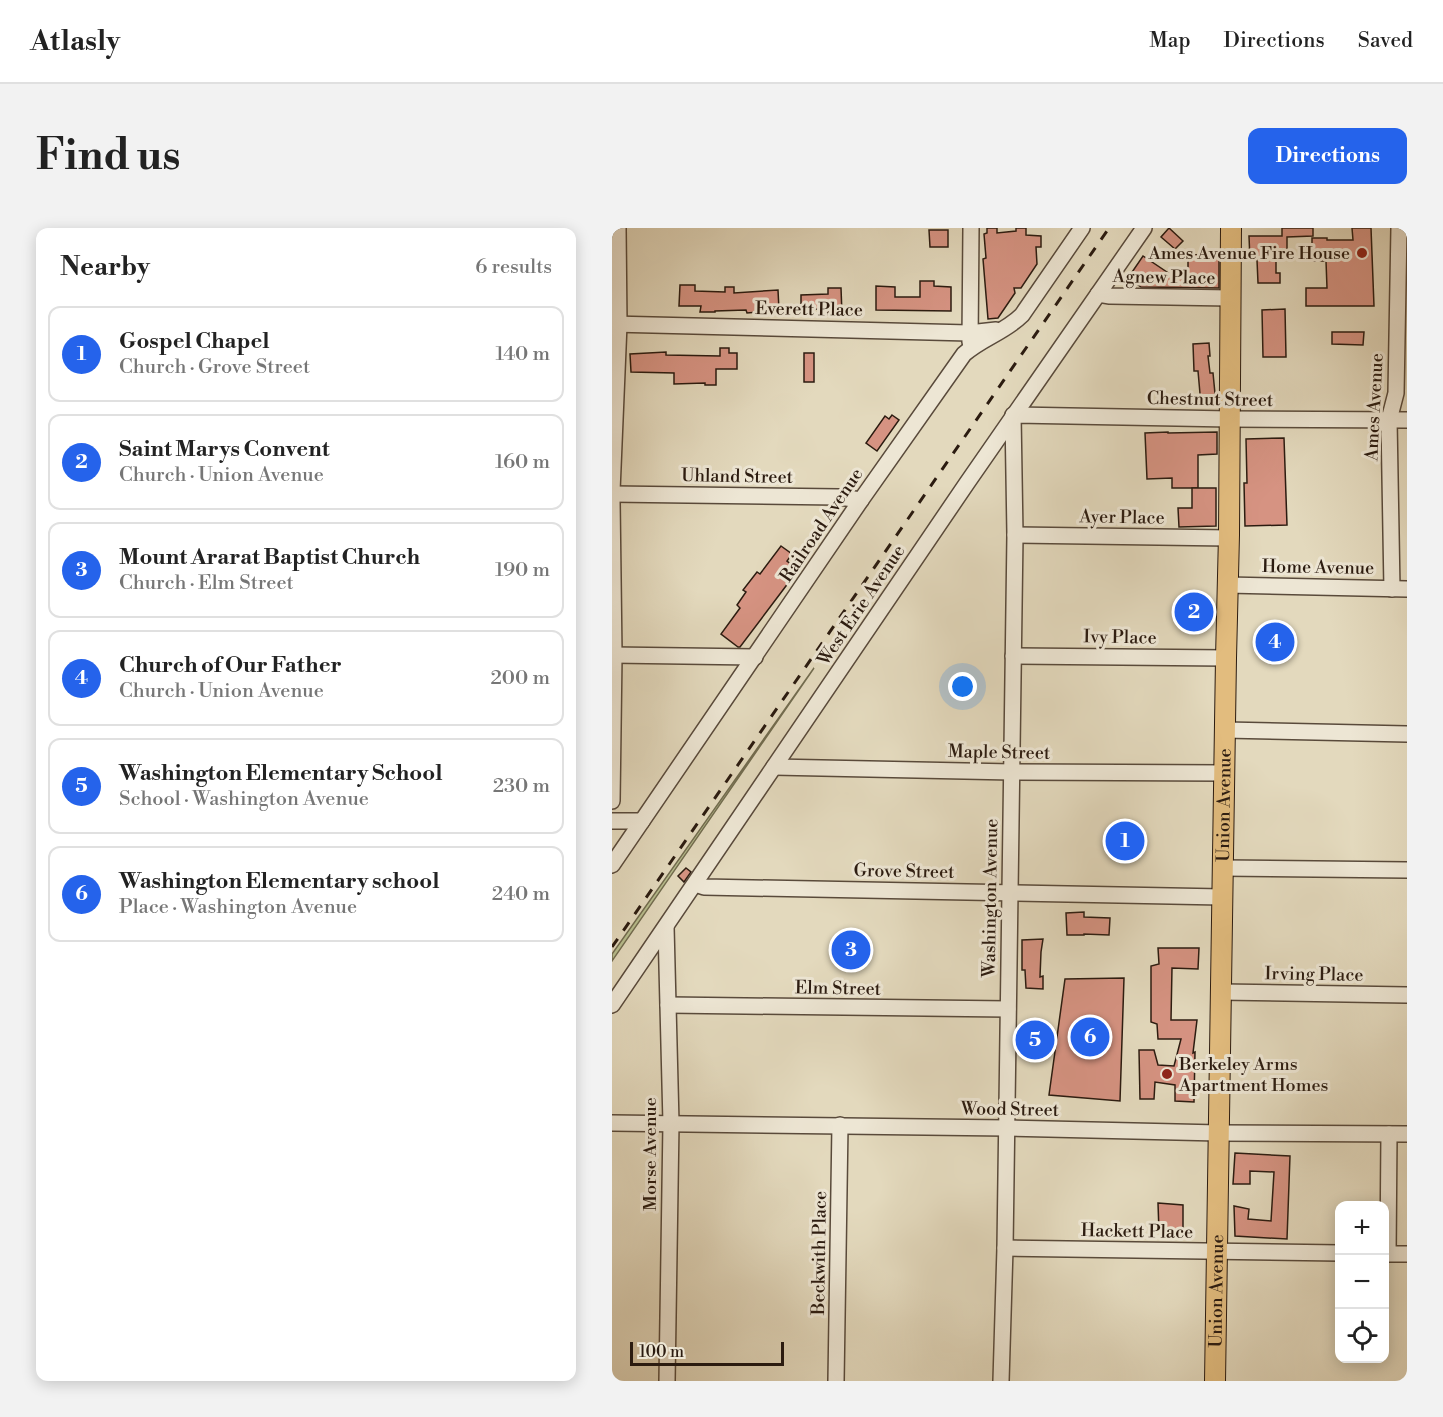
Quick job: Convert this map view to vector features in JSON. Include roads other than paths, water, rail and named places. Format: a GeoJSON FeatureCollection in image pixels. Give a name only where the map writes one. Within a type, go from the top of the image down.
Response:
{"type":"FeatureCollection","features":[{"type":"Feature","properties":{"kind":"main road","name":"Union Avenue"},"geometry":{"type":"LineString","coordinates":[[1215,1381],[1229,538],[1230,228]]}},
{"type":"Feature","properties":{"kind":"street"},"geometry":{"type":"LineString","coordinates":[[612,492],[618,228]]}},
{"type":"Feature","properties":{"kind":"street"},"geometry":{"type":"LineString","coordinates":[[970,349],[971,228]]}},
{"type":"Feature","properties":{"kind":"street","name":"Railroad Avenue"},"geometry":{"type":"LineString","coordinates":[[612,865],[861,500],[964,354],[986,338],[1014,323],[1022,315],[1082,228]]}},
{"type":"Feature","properties":{"kind":"street","name":"West Erie Avenue"},"geometry":{"type":"LineString","coordinates":[[612,1005],[1013,415],[1144,228]]}},
{"type":"Feature","properties":{"kind":"street","name":"Ames Avenue"},"geometry":{"type":"LineString","coordinates":[[1399,228],[1402,299],[1396,393],[1389,420],[1399,589]]}},
{"type":"Feature","properties":{"kind":"street","name":"Agnew Place"},"geometry":{"type":"LineString","coordinates":[[1098,294],[1230,298]]}},
{"type":"Feature","properties":{"kind":"street","name":"Everett Place"},"geometry":{"type":"LineString","coordinates":[[616,324],[969,333],[1005,329]]}},
{"type":"Feature","properties":{"kind":"street","name":"Chestnut Street"},"geometry":{"type":"LineString","coordinates":[[1013,415],[1407,420]]}},
{"type":"Feature","properties":{"kind":"street","name":"Washington Avenue"},"geometry":{"type":"LineString","coordinates":[[1001,1381],[1007,1128],[1015,535],[1013,415]]}},
{"type":"Feature","properties":{"kind":"street","name":"Uhland Street"},"geometry":{"type":"LineString","coordinates":[[612,492],[839,497],[861,500]]}},
{"type":"Feature","properties":{"kind":"street"},"geometry":{"type":"LineString","coordinates":[[612,501],[612,801]]}},
{"type":"Feature","properties":{"kind":"street","name":"Ayer Place"},"geometry":{"type":"LineString","coordinates":[[1015,535],[1229,538]]}},
{"type":"Feature","properties":{"kind":"street","name":"Home Avenue"},"geometry":{"type":"LineString","coordinates":[[1227,585],[1399,589]]}},
{"type":"Feature","properties":{"kind":"street"},"geometry":{"type":"LineString","coordinates":[[613,655],[755,657]]}},
{"type":"Feature","properties":{"kind":"street","name":"Ivy Place"},"geometry":{"type":"LineString","coordinates":[[1013,656],[1226,658]]}},
{"type":"Feature","properties":{"kind":"street"},"geometry":{"type":"LineString","coordinates":[[1225,730],[1407,734]]}},
{"type":"Feature","properties":{"kind":"street","name":"Maple Street"},"geometry":{"type":"LineString","coordinates":[[774,767],[1011,772],[1224,773]]}},
{"type":"Feature","properties":{"kind":"street"},"geometry":{"type":"LineString","coordinates":[[612,821],[642,821]]}},
{"type":"Feature","properties":{"kind":"street"},"geometry":{"type":"LineString","coordinates":[[1223,868],[1407,870]]}},
{"type":"Feature","properties":{"kind":"street","name":"Grove Street"},"geometry":{"type":"LineString","coordinates":[[695,884],[704,887],[1222,897]]}},
{"type":"Feature","properties":{"kind":"street","name":"Morse Avenue"},"geometry":{"type":"LineString","coordinates":[[666,927],[671,1123],[667,1381]]}},
{"type":"Feature","properties":{"kind":"street","name":"Irving Place"},"geometry":{"type":"LineString","coordinates":[[1221,992],[1407,995]]}},
{"type":"Feature","properties":{"kind":"street","name":"Elm Street"},"geometry":{"type":"LineString","coordinates":[[668,1005],[1008,1009]]}},
{"type":"Feature","properties":{"kind":"street","name":"Wood Street"},"geometry":{"type":"LineString","coordinates":[[612,1123],[1407,1134]]}},
{"type":"Feature","properties":{"kind":"street","name":"Beckwith Place"},"geometry":{"type":"LineString","coordinates":[[836,1381],[840,1125]]}},
{"type":"Feature","properties":{"kind":"street"},"geometry":{"type":"LineString","coordinates":[[1387,1201],[1389,1134]]}},
{"type":"Feature","properties":{"kind":"street","name":"Hackett Place"},"geometry":{"type":"LineString","coordinates":[[1005,1248],[1335,1253]]}},
{"type":"Feature","properties":{"kind":"street"},"geometry":{"type":"LineString","coordinates":[[1389,1254],[1407,1254]]}},
{"type":"Feature","properties":{"kind":"railway"},"geometry":{"type":"LineString","coordinates":[[612,947],[1109,228]]}},
{"type":"Feature","properties":{"kind":"place","name":"Ames Avenue Fire House"},"geometry":{"type":"Point","coordinates":[1362,253]}},
{"type":"Feature","properties":{"kind":"place","name":"Saint Marys Convent"},"geometry":{"type":"Point","coordinates":[1194,612]}},
{"type":"Feature","properties":{"kind":"place","name":"Church of Our Father"},"geometry":{"type":"Point","coordinates":[1275,642]}},
{"type":"Feature","properties":{"kind":"place","name":"Gospel Chapel"},"geometry":{"type":"Point","coordinates":[1125,841]}},
{"type":"Feature","properties":{"kind":"place","name":"Mount Ararat Baptist Church"},"geometry":{"type":"Point","coordinates":[851,950]}},
{"type":"Feature","properties":{"kind":"place","name":"Washington Elementary school"},"geometry":{"type":"Point","coordinates":[1090,1037]}},
{"type":"Feature","properties":{"kind":"place","name":"Washington Elementary School"},"geometry":{"type":"Point","coordinates":[1035,1040]}},
{"type":"Feature","properties":{"kind":"place","name":"Berkeley Arms Apartment Homes"},"geometry":{"type":"Point","coordinates":[1167,1074]}}]}
